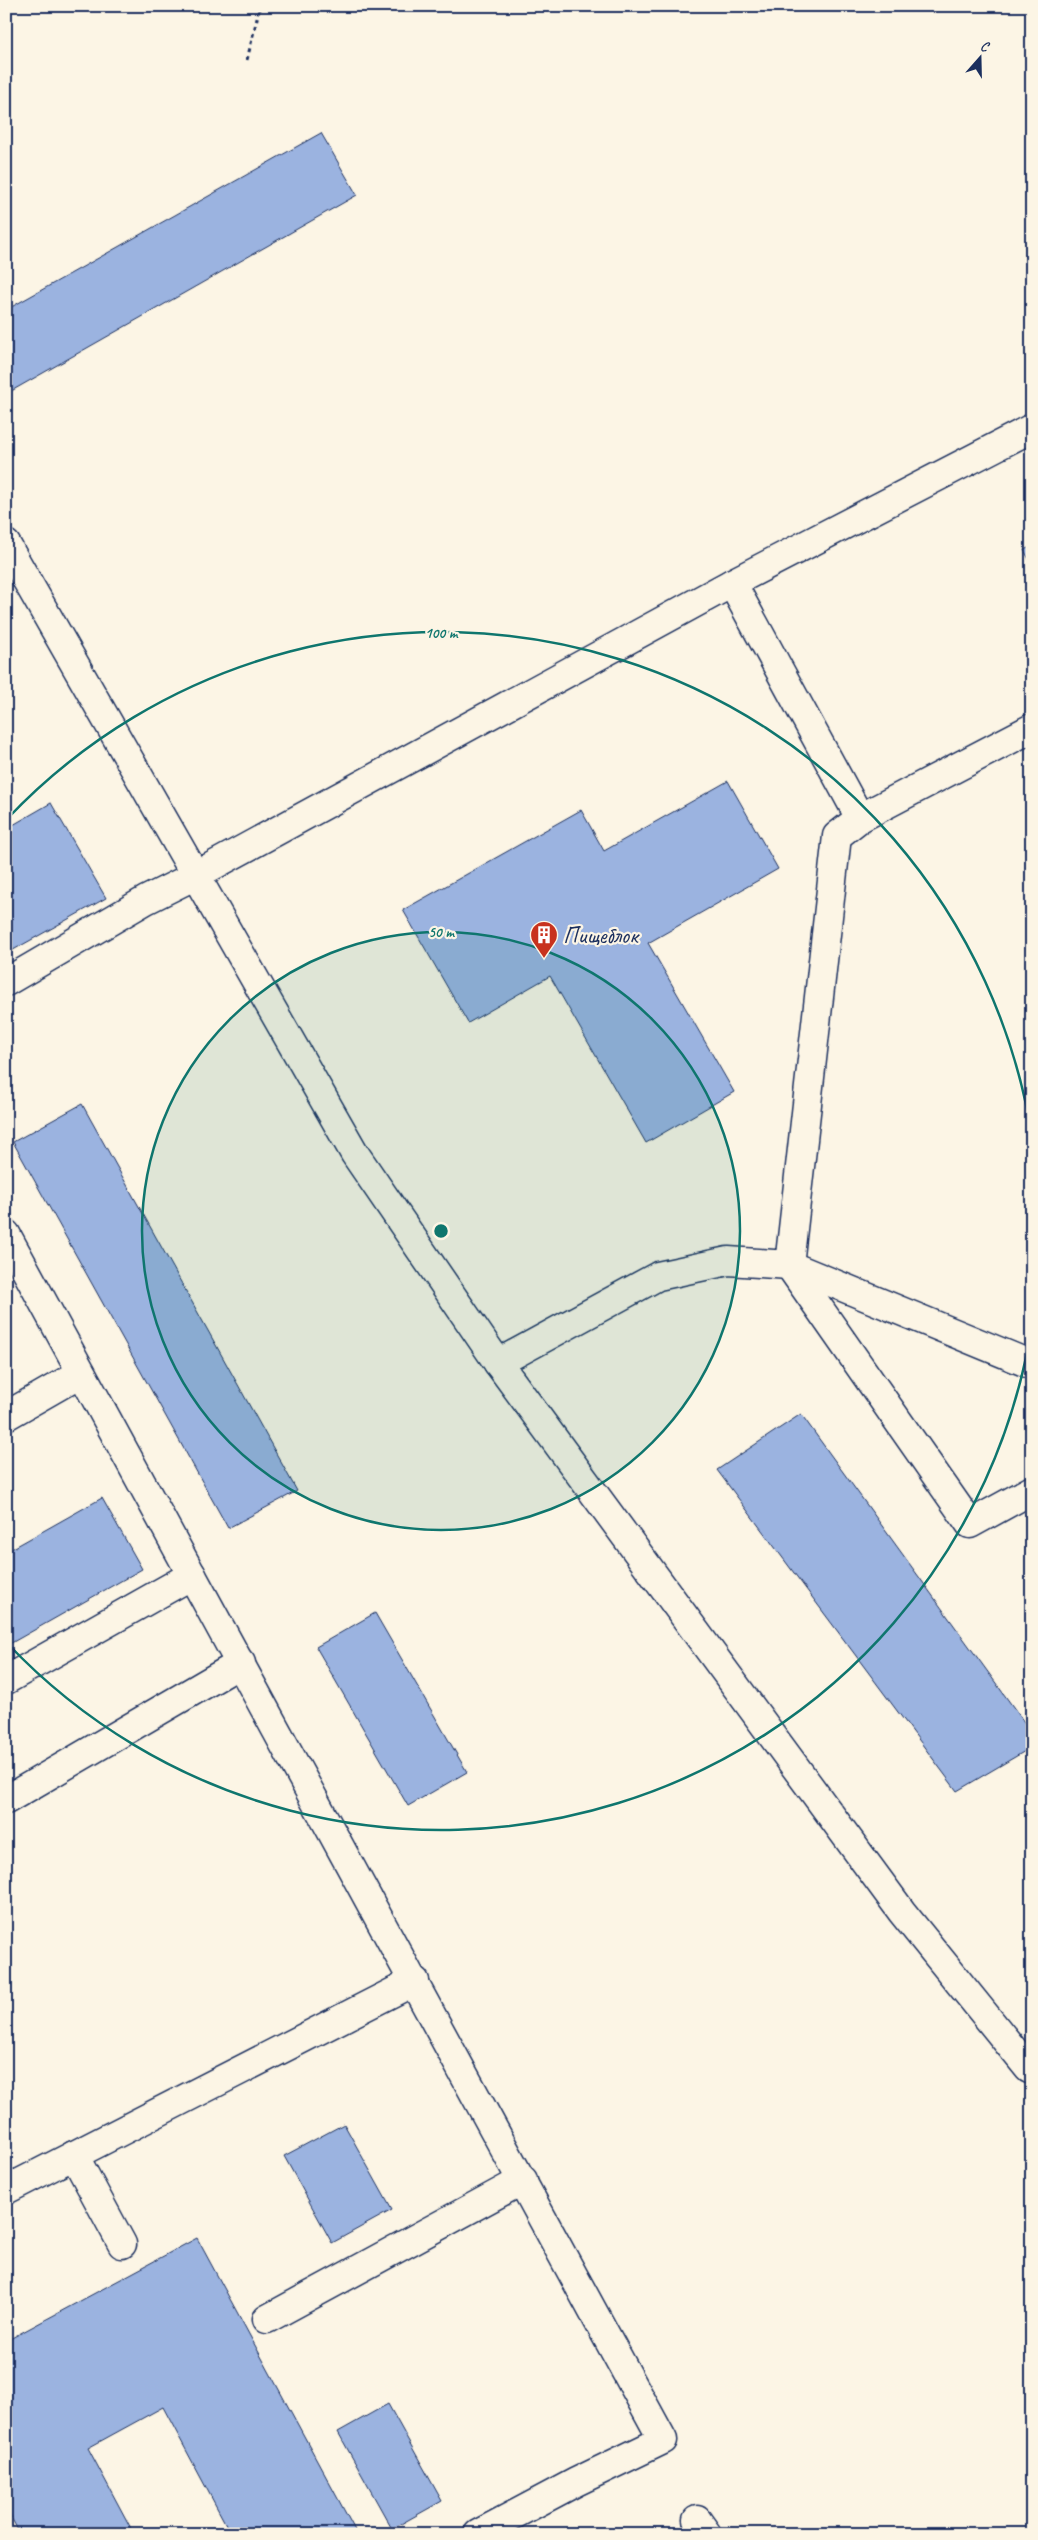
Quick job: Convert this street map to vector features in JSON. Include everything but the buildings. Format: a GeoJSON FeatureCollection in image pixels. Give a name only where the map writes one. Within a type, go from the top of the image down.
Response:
{"type":"FeatureCollection","features":[{"type":"Feature","properties":{"kind":"lane"},"geometry":{"type":"LineString","coordinates":[[6,982],[146,900],[196,875],[732,583],[1032,428]]}},
{"type":"Feature","properties":{"kind":"lane"},"geometry":{"type":"LineString","coordinates":[[6,544],[355,1154],[498,1363],[902,1912],[1028,2069],[1032,2070]]}},
{"type":"Feature","properties":{"kind":"lane"},"geometry":{"type":"LineString","coordinates":[[732,583],[860,818]]}},
{"type":"Feature","properties":{"kind":"lane"},"geometry":{"type":"LineString","coordinates":[[1032,728],[860,818],[837,836],[789,1265],[970,1524],[1032,1490]]}},
{"type":"Feature","properties":{"kind":"lane"},"geometry":{"type":"LineString","coordinates":[[6,1234],[415,1981],[663,2440],[576,2482],[478,2534]]}},
{"type":"Feature","properties":{"kind":"lane"},"geometry":{"type":"LineString","coordinates":[[498,1363],[658,1276],[728,1261],[789,1265],[1032,1365]]}},
{"type":"Feature","properties":{"kind":"lane"},"geometry":{"type":"LineString","coordinates":[[6,1416],[81,1373]]}},
{"type":"Feature","properties":{"kind":"lane"},"geometry":{"type":"LineString","coordinates":[[6,1680],[192,1575]]}},
{"type":"Feature","properties":{"kind":"lane"},"geometry":{"type":"LineString","coordinates":[[6,1800],[241,1662]]}},
{"type":"Feature","properties":{"kind":"lane"},"geometry":{"type":"LineString","coordinates":[[6,2190],[415,1981]]}},
{"type":"Feature","properties":{"kind":"lane"},"geometry":{"type":"LineString","coordinates":[[74,2156],[122,2244]]}},
{"type":"Feature","properties":{"kind":"lane"},"geometry":{"type":"LineString","coordinates":[[267,2319],[523,2180]]}},
{"type":"Feature","properties":{"kind":"path"},"geometry":{"type":"LineString","coordinates":[[247,60],[260,6]]}},
{"type":"Feature","properties":{"kind":"place","name":"Пищеблок"},"geometry":{"type":"Point","coordinates":[544,959]}}]}
